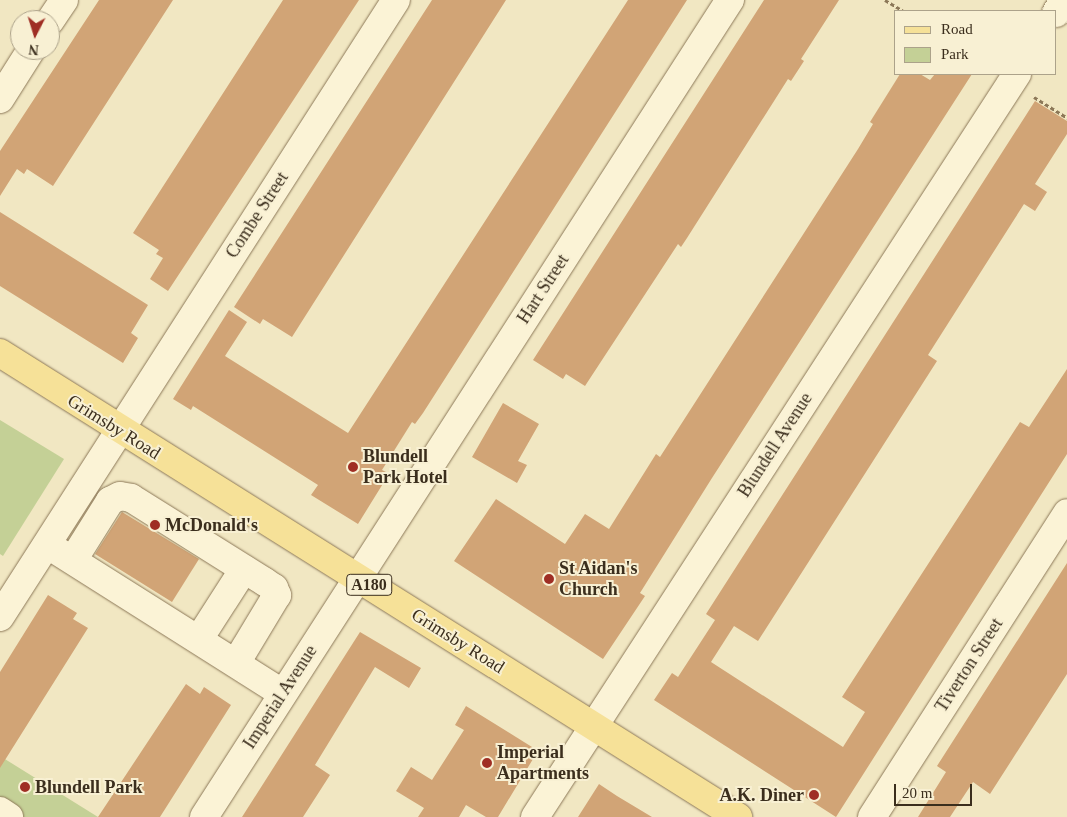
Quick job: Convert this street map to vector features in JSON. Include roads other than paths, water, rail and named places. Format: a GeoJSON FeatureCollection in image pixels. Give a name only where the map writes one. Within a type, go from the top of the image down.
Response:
{"type":"FeatureCollection","features":[{"type":"Feature","properties":{"kind":"main road","name":"Grimsby Road"},"geometry":{"type":"LineString","coordinates":[[0,353],[118,430],[594,724],[738,817]]}},
{"type":"Feature","properties":{"kind":"street","name":"Combe Street"},"geometry":{"type":"LineString","coordinates":[[0,618],[118,430],[396,0]]}},
{"type":"Feature","properties":{"kind":"street","name":"Hart Street"},"geometry":{"type":"LineString","coordinates":[[356,578],[730,0]]}},
{"type":"Feature","properties":{"kind":"street"},"geometry":{"type":"LineString","coordinates":[[1057,11],[1064,0]]}},
{"type":"Feature","properties":{"kind":"street"},"geometry":{"type":"LineString","coordinates":[[0,99],[25,60]]}},
{"type":"Feature","properties":{"kind":"street","name":"Blundell Avenue"},"geometry":{"type":"LineString","coordinates":[[535,817],[1014,79]]}},
{"type":"Feature","properties":{"kind":"street"},"geometry":{"type":"LineString","coordinates":[[73,560],[110,501],[120,496],[131,498],[274,588],[278,595],[236,664]]}},
{"type":"Feature","properties":{"kind":"street","name":"Tiverton Street"},"geometry":{"type":"LineString","coordinates":[[872,817],[1067,513]]}},
{"type":"Feature","properties":{"kind":"street"},"geometry":{"type":"LineString","coordinates":[[47,544],[282,693]]}},
{"type":"Feature","properties":{"kind":"street"},"geometry":{"type":"LineString","coordinates":[[198,639],[244,569]]}},
{"type":"Feature","properties":{"kind":"street","name":"Imperial Avenue"},"geometry":{"type":"LineString","coordinates":[[204,817],[356,578]]}},
{"type":"Feature","properties":{"kind":"street"},"geometry":{"type":"LineString","coordinates":[[0,811],[9,817]]}},
{"type":"Feature","properties":{"kind":"place","name":"Blundell Park Hotel"},"geometry":{"type":"Point","coordinates":[353,467]}},
{"type":"Feature","properties":{"kind":"place","name":"McDonald's"},"geometry":{"type":"Point","coordinates":[155,525]}},
{"type":"Feature","properties":{"kind":"place","name":"St Aidan's Church"},"geometry":{"type":"Point","coordinates":[549,579]}},
{"type":"Feature","properties":{"kind":"place","name":"Imperial Apartments"},"geometry":{"type":"Point","coordinates":[487,763]}},
{"type":"Feature","properties":{"kind":"place","name":"Blundell Park"},"geometry":{"type":"Point","coordinates":[25,787]}},
{"type":"Feature","properties":{"kind":"place","name":"A.K. Diner"},"geometry":{"type":"Point","coordinates":[814,795]}}]}
